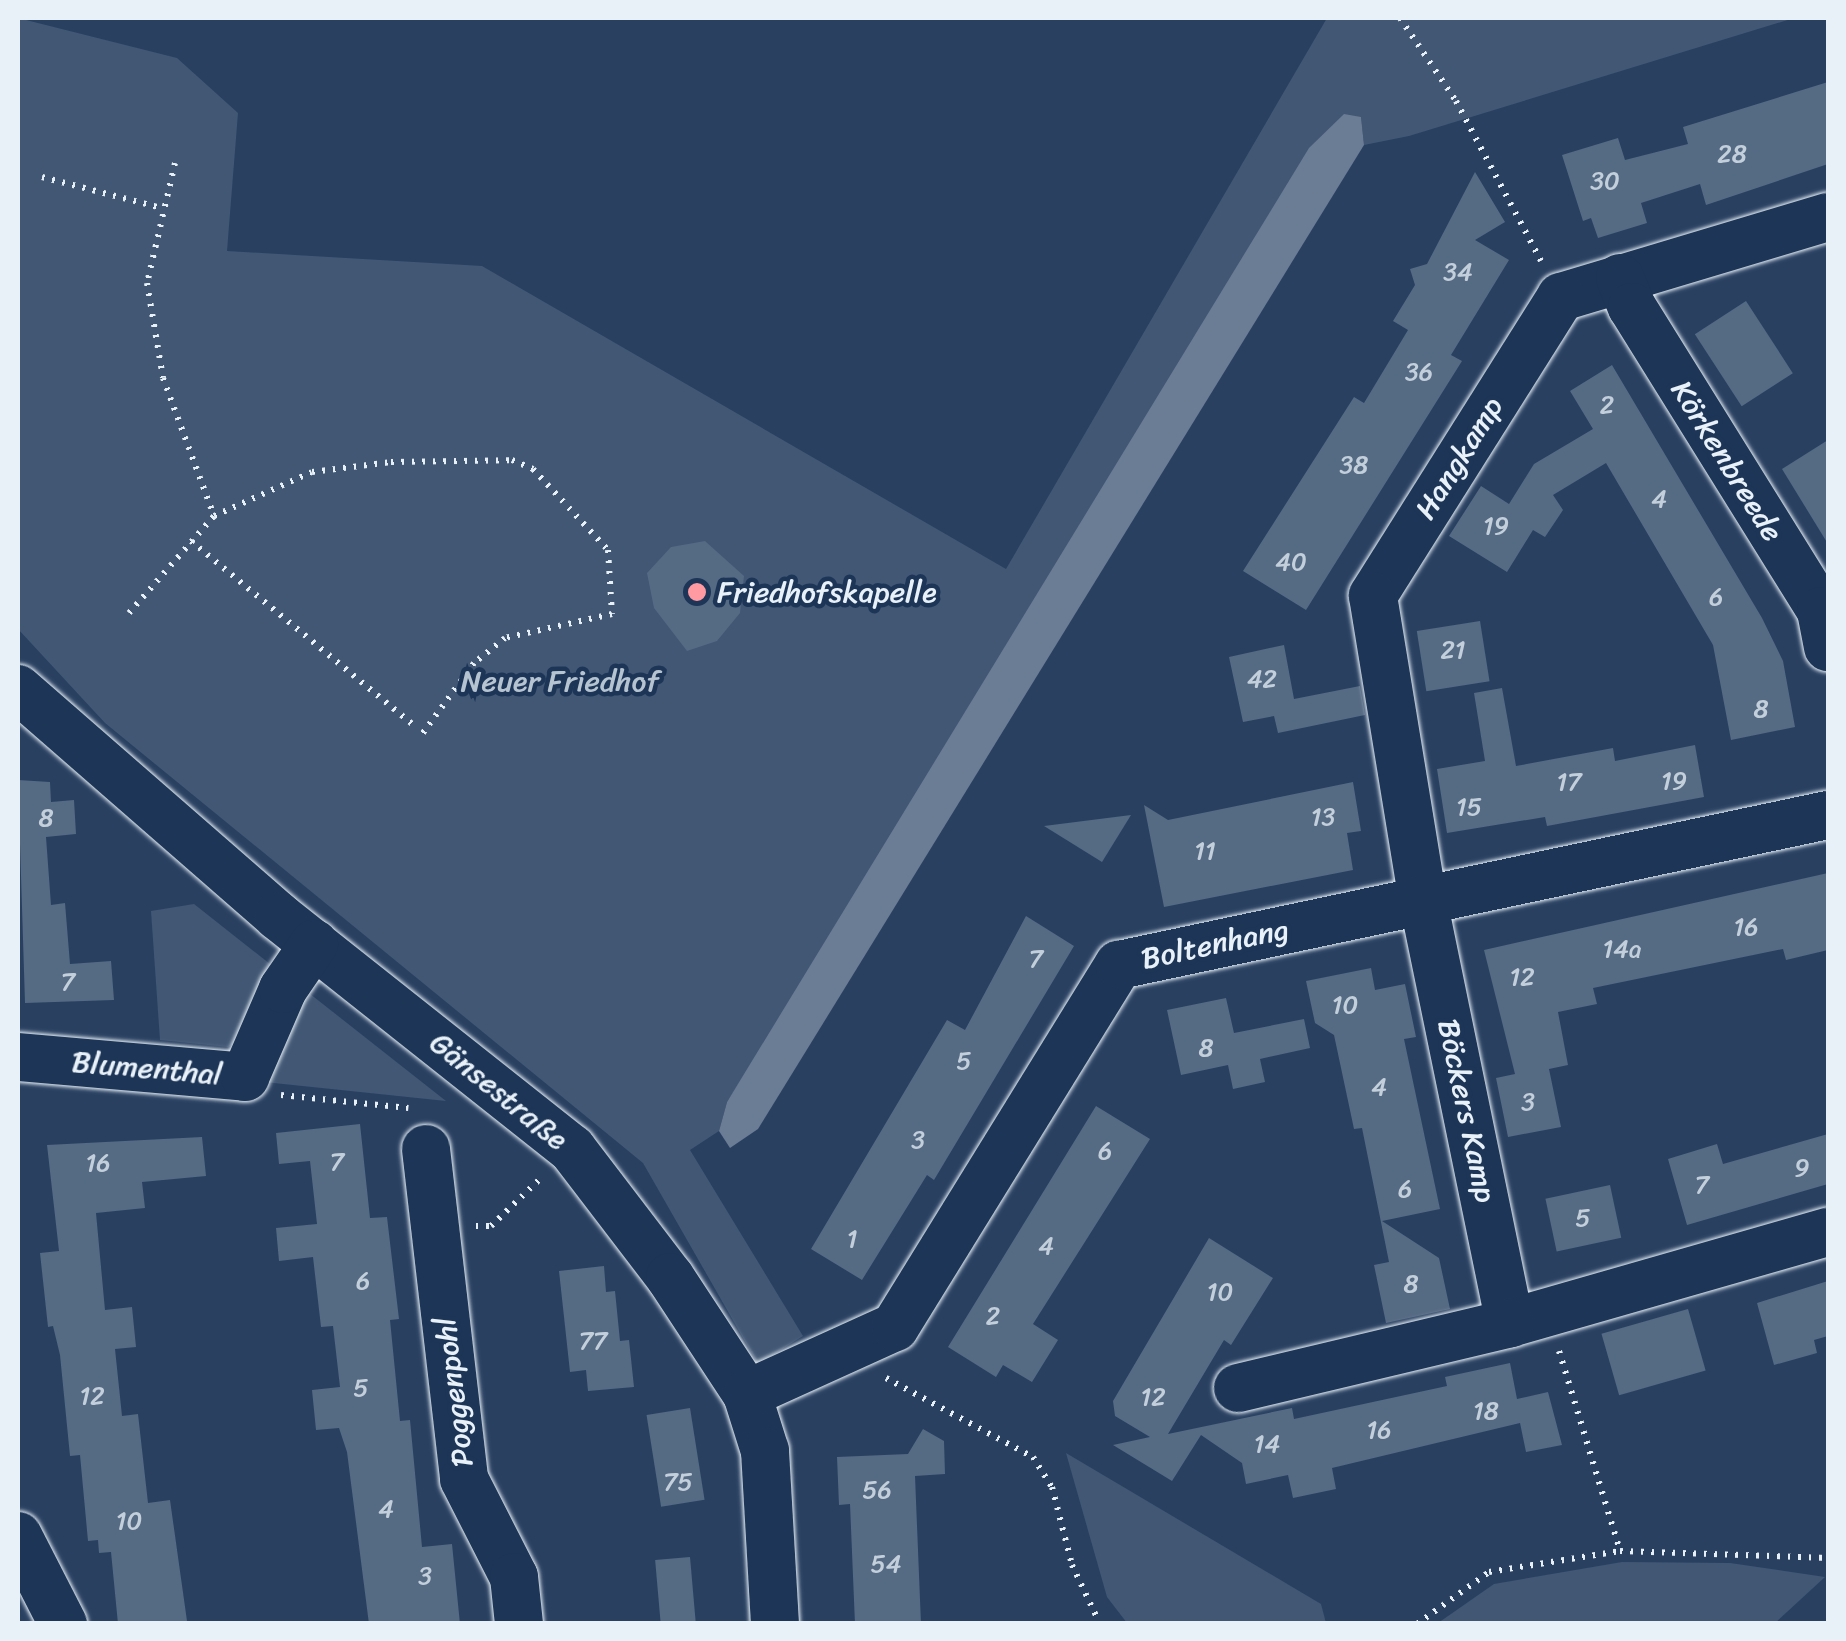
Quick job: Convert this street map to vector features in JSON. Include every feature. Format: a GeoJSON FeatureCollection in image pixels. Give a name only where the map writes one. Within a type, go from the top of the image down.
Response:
{"type":"FeatureCollection","features":[{"type":"Feature","properties":{"kind":"street"},"geometry":{"type":"LineString","coordinates":[[1560,297],[1828,217]]}},
{"type":"Feature","properties":{"kind":"street","name":"Körkenbreede"},"geometry":{"type":"LineString","coordinates":[[1620,278],[1632,307],[1821,612],[1828,647]]}},
{"type":"Feature","properties":{"kind":"street","name":"Hangkamp"},"geometry":{"type":"LineString","coordinates":[[1423,900],[1373,596],[1560,297]]}},
{"type":"Feature","properties":{"kind":"street","name":"Gänsestraße"},"geometry":{"type":"LineString","coordinates":[[18,689],[314,944],[572,1149],[670,1277],[747,1394],[765,1450],[775,1624]]}},
{"type":"Feature","properties":{"kind":"street","name":"Boltenhang"},"geometry":{"type":"LineString","coordinates":[[747,1394],[895,1327],[1119,964],[1828,815]]}},
{"type":"Feature","properties":{"kind":"street","name":"Böckers Kamp"},"geometry":{"type":"LineString","coordinates":[[1423,900],[1529,1317]]}},
{"type":"Feature","properties":{"kind":"street","name":"Blumenthal"},"geometry":{"type":"LineString","coordinates":[[18,1057],[245,1077],[283,988],[314,944]]}},
{"type":"Feature","properties":{"kind":"street","name":"Poggenpohl"},"geometry":{"type":"LineString","coordinates":[[424,1129],[464,1479],[514,1577],[519,1624]]}},
{"type":"Feature","properties":{"kind":"street"},"geometry":{"type":"LineString","coordinates":[[1238,1388],[1529,1317],[1828,1232]]}},
{"type":"Feature","properties":{"kind":"street"},"geometry":{"type":"LineString","coordinates":[[18,1536],[63,1624]]}},
{"type":"Feature","properties":{"kind":"path"},"geometry":{"type":"LineString","coordinates":[[1400,18],[1456,102],[1560,297]]}},
{"type":"Feature","properties":{"kind":"path"},"geometry":{"type":"LineString","coordinates":[[175,163],[148,283],[160,360],[214,516]]}},
{"type":"Feature","properties":{"kind":"path"},"geometry":{"type":"LineString","coordinates":[[42,177],[162,208]]}},
{"type":"Feature","properties":{"kind":"path"},"geometry":{"type":"LineString","coordinates":[[129,613],[214,516],[312,472],[391,462],[512,460],[553,483],[608,550],[612,614],[504,638],[474,664],[420,730],[192,542]]}},
{"type":"Feature","properties":{"kind":"path"},"geometry":{"type":"LineString","coordinates":[[245,1077],[268,1093],[424,1129]]}},
{"type":"Feature","properties":{"kind":"path"},"geometry":{"type":"LineString","coordinates":[[435,1227],[492,1226],[572,1149]]}},
{"type":"Feature","properties":{"kind":"path"},"geometry":{"type":"LineString","coordinates":[[1529,1317],[1620,1551]]}},
{"type":"Feature","properties":{"kind":"path"},"geometry":{"type":"LineString","coordinates":[[858,1345],[888,1381],[1033,1456],[1052,1488],[1072,1565],[1100,1624]]}},
{"type":"Feature","properties":{"kind":"path"},"geometry":{"type":"LineString","coordinates":[[1417,1624],[1489,1572],[1620,1551],[1828,1558]]}},
{"type":"Feature","properties":{"kind":"green space","name":"Neuer Friedhof"},"geometry":{"type":"Polygon","coordinates":[[[18,18],[177,58],[238,113],[227,251],[482,266],[1006,569],[1327,18],[1794,18],[1409,136],[1364,145],[1361,117],[727,1102],[719,1131],[690,1150],[803,1336],[758,1364],[643,1163],[105,723],[18,629],[18,18]]]}},
{"type":"Feature","properties":{"kind":"green space"},"geometry":{"type":"Polygon","coordinates":[[[194,904],[270,964],[244,1038],[228,1047],[160,1040],[151,911],[194,904]]]}},
{"type":"Feature","properties":{"kind":"green space"},"geometry":{"type":"Polygon","coordinates":[[[300,986],[446,1101],[264,1082],[300,986]]]}},
{"type":"Feature","properties":{"kind":"green space"},"geometry":{"type":"Polygon","coordinates":[[[1066,1453],[1321,1604],[1326,1623],[1127,1623],[1107,1597],[1066,1453]]]}},
{"type":"Feature","properties":{"kind":"green space"},"geometry":{"type":"Polygon","coordinates":[[[1622,1562],[1730,1563],[1825,1577],[1775,1623],[1438,1623],[1494,1584],[1622,1562]]]}},
{"type":"Feature","properties":{"kind":"shaded area"},"geometry":{"type":"Polygon","coordinates":[[[1344,114],[1361,117],[1364,145],[758,1129],[730,1148],[719,1131],[727,1102],[1309,148],[1344,114]]]}},
{"type":"Feature","properties":{"kind":"building"},"geometry":{"type":"Polygon","coordinates":[[[1828,82],[1828,164],[1706,205],[1700,184],[1641,203],[1647,223],[1598,238],[1591,218],[1583,221],[1562,155],[1618,138],[1625,160],[1688,144],[1683,127],[1828,82]]]}},
{"type":"Feature","properties":{"kind":"building"},"geometry":{"type":"Polygon","coordinates":[[[1475,172],[1505,222],[1475,240],[1509,260],[1451,355],[1462,361],[1306,610],[1243,571],[1354,397],[1364,403],[1408,330],[1393,321],[1415,285],[1410,269],[1427,264],[1475,172]]]}},
{"type":"Feature","properties":{"kind":"building"},"geometry":{"type":"Polygon","coordinates":[[[1746,301],[1793,373],[1742,406],[1695,334],[1746,301]]]}},
{"type":"Feature","properties":{"kind":"building"},"geometry":{"type":"Polygon","coordinates":[[[1612,365],[1762,618],[1783,661],[1795,727],[1731,740],[1713,645],[1606,463],[1553,495],[1563,510],[1545,537],[1533,530],[1507,572],[1449,536],[1481,486],[1509,504],[1534,464],[1593,429],[1570,391],[1612,365]]]}},
{"type":"Feature","properties":{"kind":"building"},"geometry":{"type":"Polygon","coordinates":[[[1828,440],[1828,544],[1782,469],[1828,440]]]}},
{"type":"Feature","properties":{"kind":"building","name":"Friedhofskapelle"},"geometry":{"type":"Polygon","coordinates":[[[705,541],[744,576],[740,613],[717,641],[687,651],[654,608],[647,573],[671,547],[705,541]]]}},
{"type":"Feature","properties":{"kind":"building"},"geometry":{"type":"Polygon","coordinates":[[[1480,621],[1490,681],[1426,691],[1417,631],[1480,621]]]}},
{"type":"Feature","properties":{"kind":"building"},"geometry":{"type":"Polygon","coordinates":[[[1284,645],[1294,699],[1360,686],[1365,715],[1278,733],[1274,716],[1243,722],[1229,657],[1284,645]]]}},
{"type":"Feature","properties":{"kind":"building"},"geometry":{"type":"Polygon","coordinates":[[[1502,688],[1516,766],[1613,748],[1615,761],[1695,745],[1704,797],[1547,826],[1545,817],[1447,833],[1437,769],[1485,761],[1474,693],[1502,688]]]}},
{"type":"Feature","properties":{"kind":"building"},"geometry":{"type":"Polygon","coordinates":[[[18,780],[50,782],[51,802],[74,800],[76,834],[46,837],[51,905],[65,903],[70,964],[111,961],[114,1000],[25,1003],[18,780]]]}},
{"type":"Feature","properties":{"kind":"building"},"geometry":{"type":"Polygon","coordinates":[[[1353,782],[1361,831],[1347,833],[1353,870],[1164,907],[1144,805],[1168,820],[1353,782]]]}},
{"type":"Feature","properties":{"kind":"building"},"geometry":{"type":"Polygon","coordinates":[[[1131,815],[1102,862],[1044,826],[1131,815]]]}},
{"type":"Feature","properties":{"kind":"building"},"geometry":{"type":"Polygon","coordinates":[[[1828,873],[1828,950],[1786,960],[1783,949],[1593,988],[1597,1004],[1558,1012],[1568,1065],[1549,1069],[1561,1127],[1508,1137],[1496,1078],[1515,1074],[1484,950],[1828,873]]]}},
{"type":"Feature","properties":{"kind":"building"},"geometry":{"type":"Polygon","coordinates":[[[1026,916],[1074,946],[934,1180],[927,1175],[862,1280],[811,1249],[947,1020],[965,1030],[1026,916]]]}},
{"type":"Feature","properties":{"kind":"building"},"geometry":{"type":"Polygon","coordinates":[[[1371,968],[1375,990],[1405,984],[1416,1037],[1404,1039],[1440,1209],[1382,1221],[1439,1258],[1450,1309],[1386,1323],[1374,1265],[1389,1262],[1362,1128],[1354,1129],[1334,1035],[1315,1023],[1306,981],[1371,968]]]}},
{"type":"Feature","properties":{"kind":"building"},"geometry":{"type":"Polygon","coordinates":[[[1226,998],[1234,1033],[1304,1019],[1310,1048],[1260,1059],[1265,1082],[1233,1089],[1228,1065],[1181,1075],[1167,1010],[1226,998]]]}},
{"type":"Feature","properties":{"kind":"building"},"geometry":{"type":"Polygon","coordinates":[[[1096,1106],[1150,1139],[1033,1324],[1058,1340],[1032,1382],[1003,1365],[996,1377],[948,1347],[1096,1106]]]}},
{"type":"Feature","properties":{"kind":"building"},"geometry":{"type":"Polygon","coordinates":[[[360,1124],[370,1218],[387,1217],[399,1319],[390,1320],[400,1421],[410,1420],[422,1547],[452,1544],[460,1624],[369,1624],[347,1452],[339,1428],[316,1430],[312,1390],[340,1387],[333,1326],[321,1327],[313,1257],[279,1261],[276,1228],[317,1224],[310,1161],[279,1164],[276,1133],[360,1124]]]}},
{"type":"Feature","properties":{"kind":"building"},"geometry":{"type":"Polygon","coordinates":[[[1828,1134],[1828,1184],[1687,1225],[1668,1159],[1717,1144],[1723,1164],[1828,1134]]]}},
{"type":"Feature","properties":{"kind":"building"},"geometry":{"type":"Polygon","coordinates":[[[202,1137],[206,1176],[142,1182],[145,1208],[96,1213],[105,1310],[132,1307],[136,1347],[115,1349],[122,1416],[138,1414],[148,1503],[170,1500],[187,1621],[118,1624],[111,1552],[99,1553],[98,1540],[88,1541],[80,1455],[70,1456],[60,1355],[53,1326],[48,1327],[40,1253],[59,1251],[47,1145],[202,1137]]]}},
{"type":"Feature","properties":{"kind":"building"},"geometry":{"type":"Polygon","coordinates":[[[1610,1185],[1621,1238],[1557,1252],[1545,1199],[1610,1185]]]}},
{"type":"Feature","properties":{"kind":"building"},"geometry":{"type":"Polygon","coordinates":[[[1209,1238],[1273,1278],[1231,1345],[1224,1340],[1168,1434],[1292,1408],[1294,1419],[1447,1386],[1445,1377],[1510,1363],[1517,1399],[1548,1392],[1562,1445],[1526,1452],[1520,1423],[1332,1468],[1336,1489],[1293,1498],[1288,1475],[1246,1484],[1242,1463],[1201,1435],[1172,1481],[1113,1445],[1150,1437],[1115,1416],[1113,1401],[1209,1238]]]}},
{"type":"Feature","properties":{"kind":"building"},"geometry":{"type":"Polygon","coordinates":[[[604,1266],[606,1292],[615,1291],[620,1341],[629,1340],[634,1387],[588,1391],[586,1370],[570,1372],[559,1271],[604,1266]]]}},
{"type":"Feature","properties":{"kind":"building"},"geometry":{"type":"Polygon","coordinates":[[[1828,1281],[1828,1336],[1814,1340],[1817,1353],[1774,1365],[1757,1303],[1828,1281]]]}},
{"type":"Feature","properties":{"kind":"building"},"geometry":{"type":"Polygon","coordinates":[[[1688,1309],[1706,1371],[1619,1395],[1601,1334],[1688,1309]]]}},
{"type":"Feature","properties":{"kind":"building"},"geometry":{"type":"Polygon","coordinates":[[[690,1408],[705,1500],[661,1507],[647,1415],[690,1408]]]}},
{"type":"Feature","properties":{"kind":"building"},"geometry":{"type":"Polygon","coordinates":[[[923,1429],[944,1441],[945,1474],[915,1476],[921,1624],[855,1624],[850,1504],[839,1505],[837,1457],[908,1454],[923,1429]]]}},
{"type":"Feature","properties":{"kind":"building"},"geometry":{"type":"Polygon","coordinates":[[[690,1557],[696,1624],[661,1624],[655,1560],[690,1557]]]}},
{"type":"Feature","properties":{"kind":"place","name":"Friedhofskapelle"},"geometry":{"type":"Point","coordinates":[697,592]}}]}
